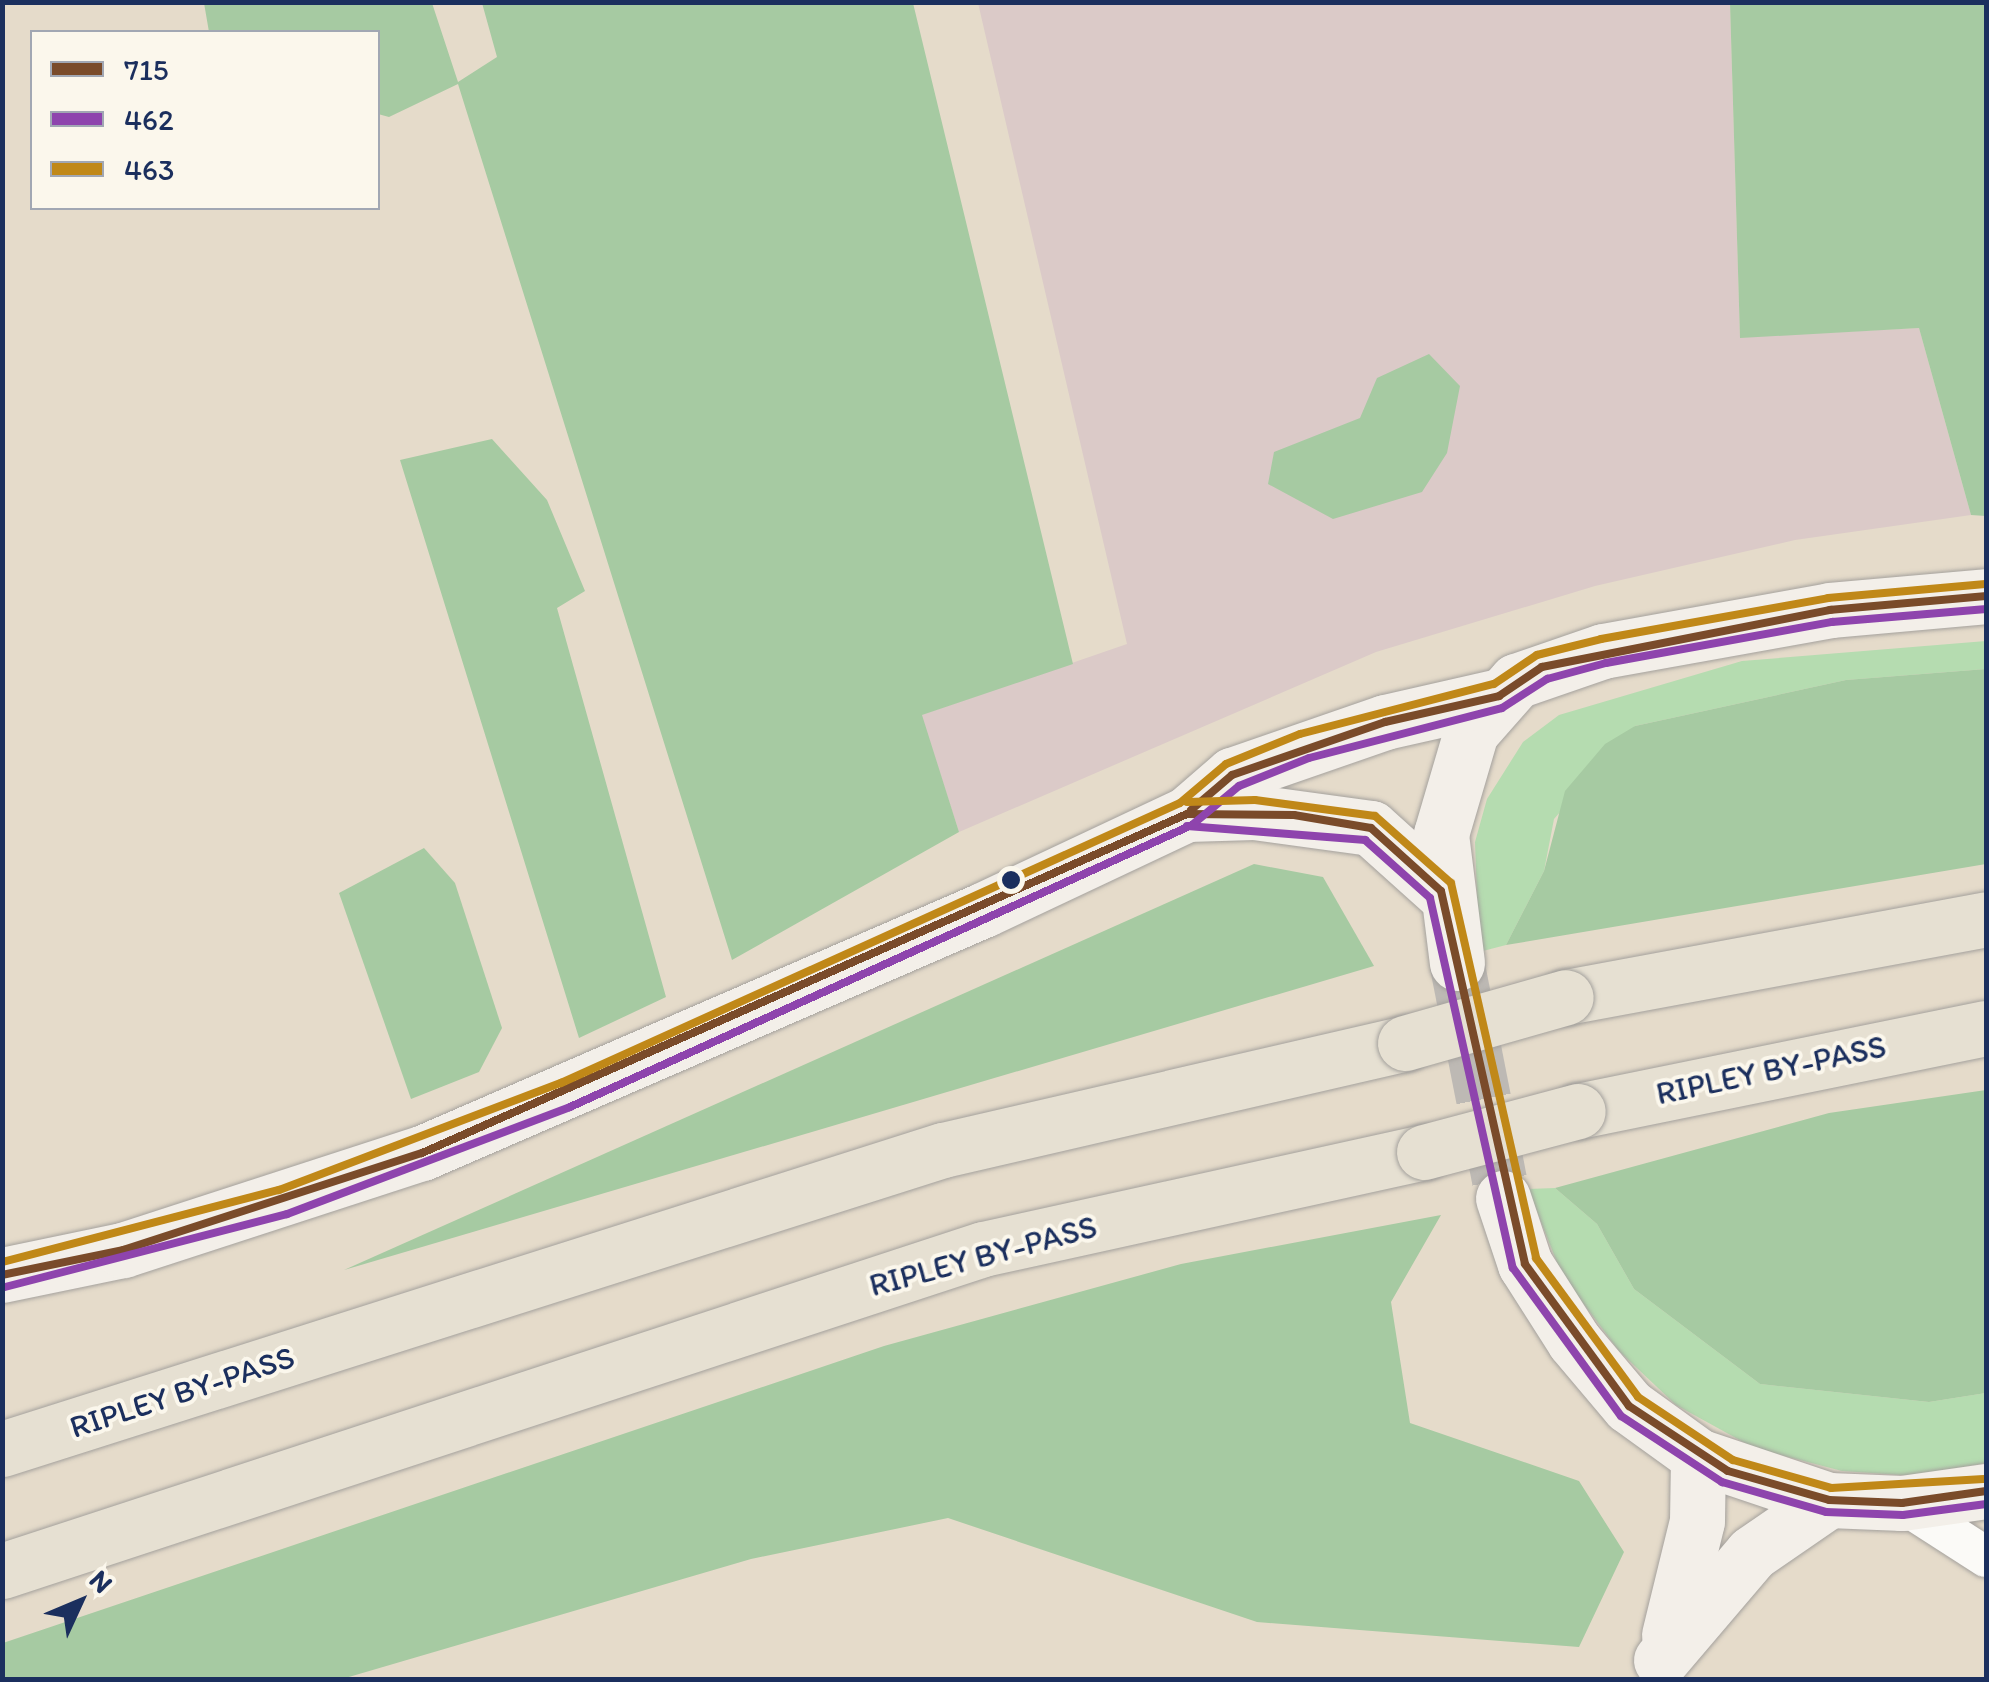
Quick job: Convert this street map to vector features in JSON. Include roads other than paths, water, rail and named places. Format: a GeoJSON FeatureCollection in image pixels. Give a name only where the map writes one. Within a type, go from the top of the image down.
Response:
{"type":"FeatureCollection","features":[{"type":"Feature","properties":{"kind":"highway","name":"RIPLEY BY-PASS"},"geometry":{"type":"LineString","coordinates":[[2,1449],[943,1150],[1405,1042],[1566,997],[1986,919]]}},
{"type":"Feature","properties":{"kind":"highway","name":"RIPLEY BY-PASS"},"geometry":{"type":"LineString","coordinates":[[2,1571],[984,1249],[1424,1152],[1578,1112],[1986,1028]]}},
{"type":"Feature","properties":{"kind":"main road"},"geometry":{"type":"LineString","coordinates":[[2,1275],[124,1250],[422,1153],[1187,814],[1232,775],[1305,746],[1498,696],[1542,667],[1603,651],[1830,610],[1986,596]]}},
{"type":"Feature","properties":{"kind":"main road"},"geometry":{"type":"LineString","coordinates":[[1457,963],[1441,890],[1439,848],[1456,767],[1498,696]]}},
{"type":"Feature","properties":{"kind":"main road"},"geometry":{"type":"LineString","coordinates":[[1187,814],[1254,812],[1370,828],[1441,890]]}},
{"type":"Feature","properties":{"kind":"main road"},"geometry":{"type":"LineString","coordinates":[[1503,1198],[1525,1264],[1574,1341],[1629,1406],[1698,1456],[1829,1500],[1902,1503],[1986,1491]]}},
{"type":"Feature","properties":{"kind":"main road"},"geometry":{"type":"LineString","coordinates":[[1656,1670],[1697,1521],[1698,1456]]}},
{"type":"Feature","properties":{"kind":"main road"},"geometry":{"type":"LineString","coordinates":[[1656,1670],[1752,1552],[1829,1500]]}},
{"type":"Feature","properties":{"kind":"street"},"geometry":{"type":"LineString","coordinates":[[1902,1503],[1986,1557]]}},
{"type":"Feature","properties":{"kind":"tunnel"},"geometry":{"type":"LineString","coordinates":[[1457,963],[1503,1198]]}}]}
